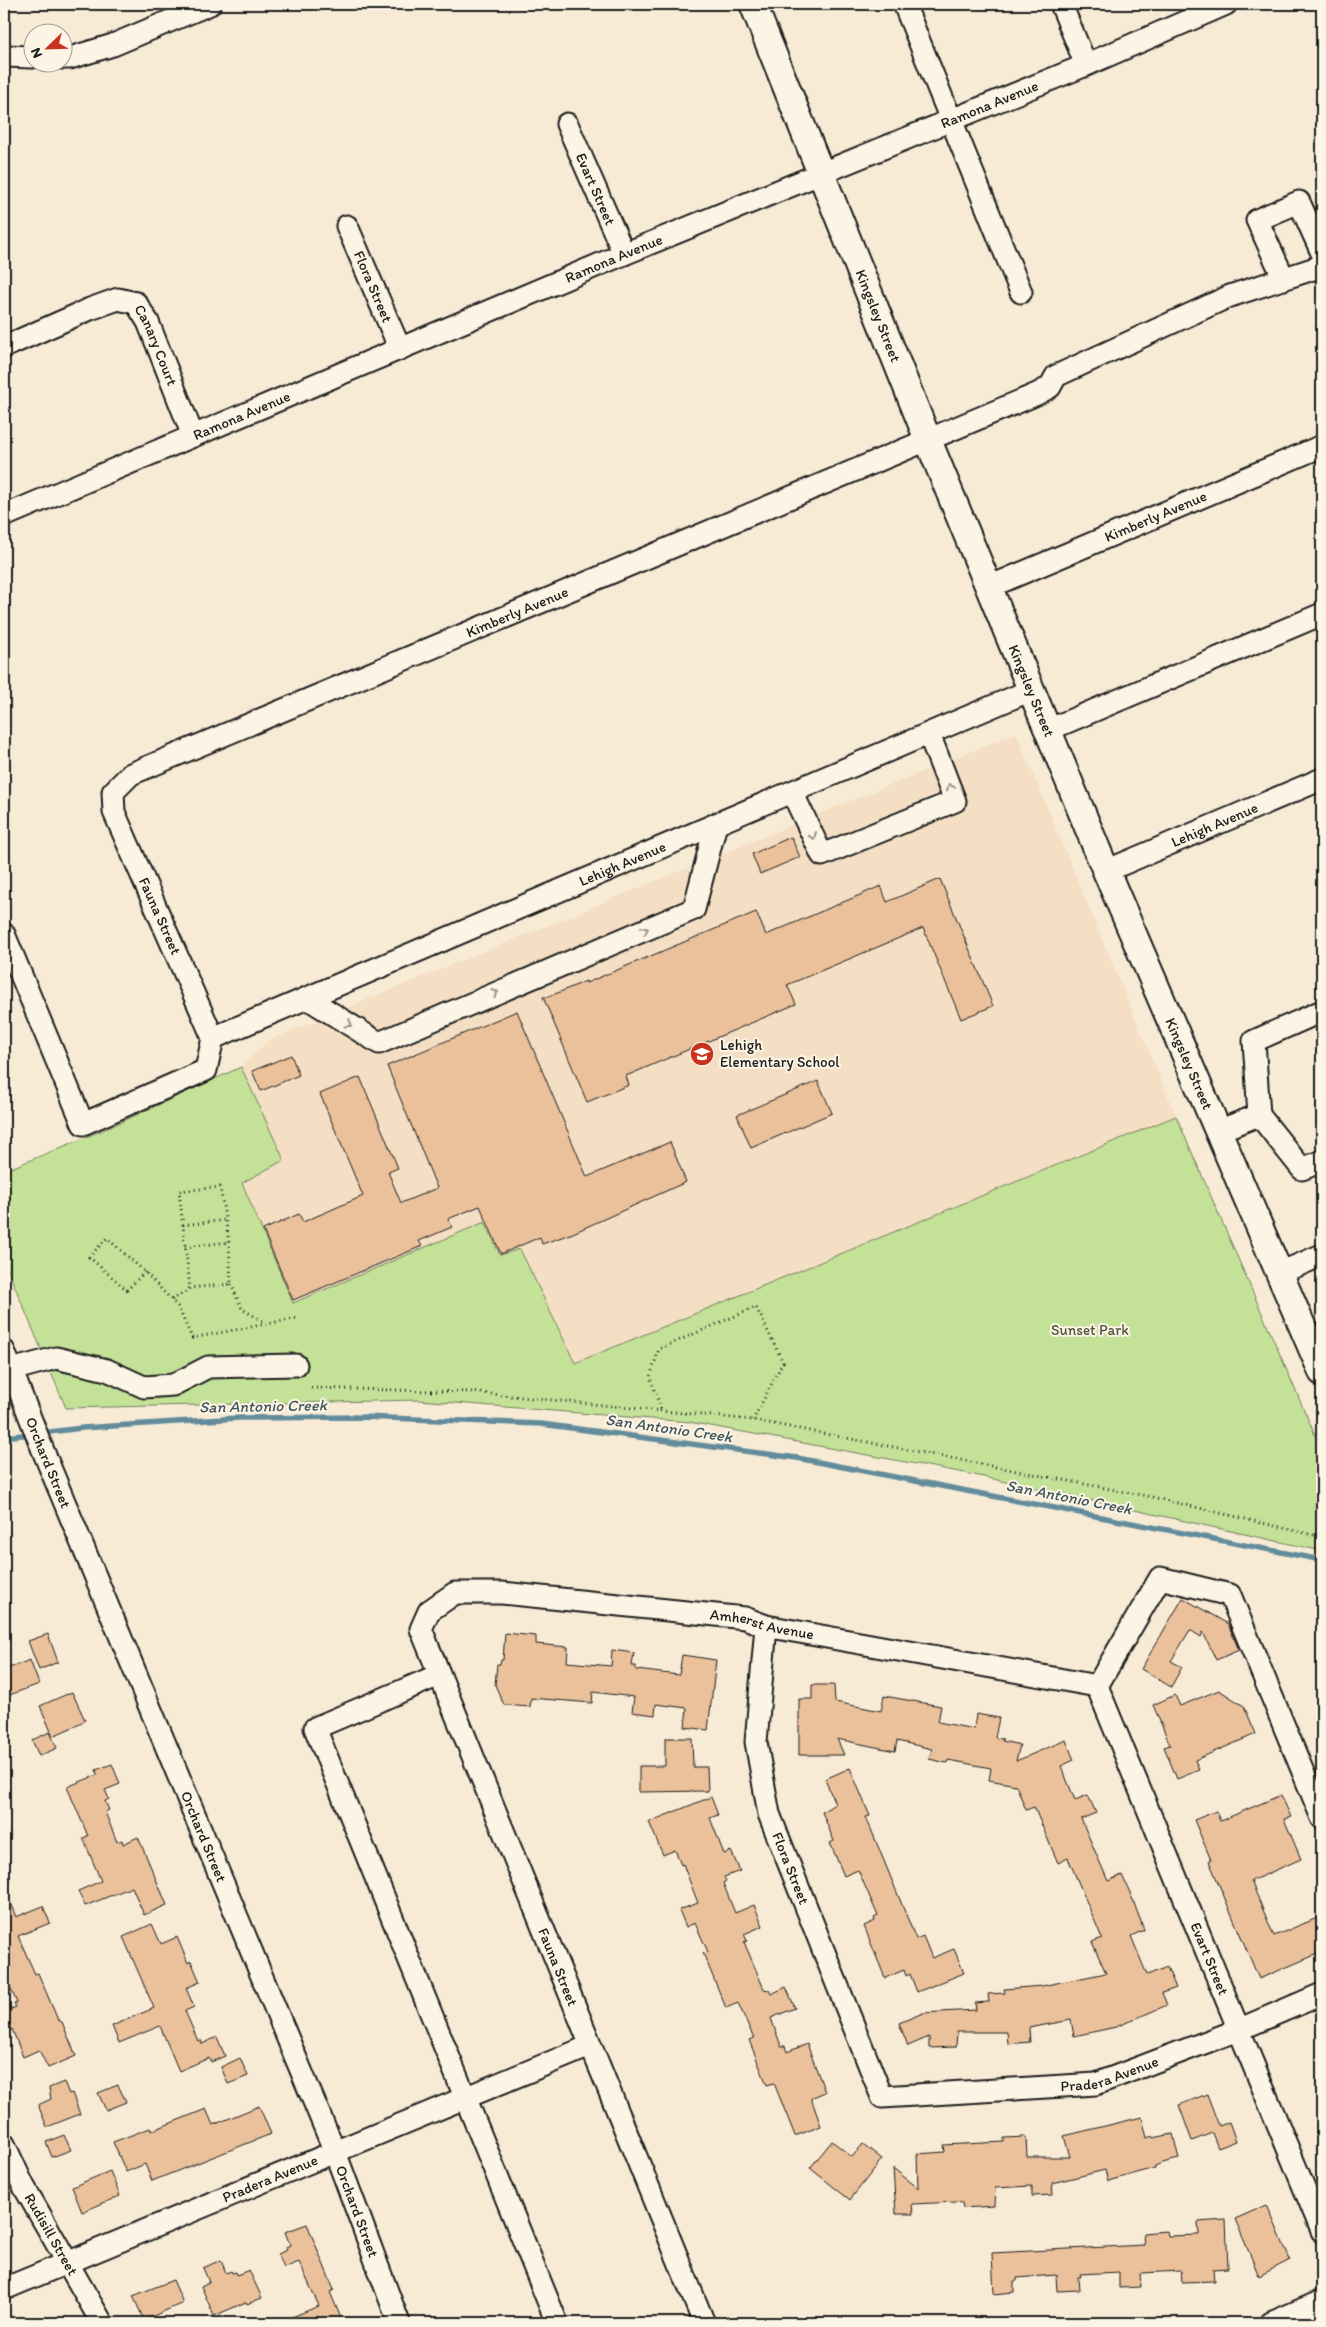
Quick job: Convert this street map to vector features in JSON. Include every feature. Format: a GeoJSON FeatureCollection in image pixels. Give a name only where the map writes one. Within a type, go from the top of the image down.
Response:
{"type":"FeatureCollection","features":[{"type":"Feature","properties":{"kind":"main road","name":"Kingsley Street"},"geometry":{"type":"LineString","coordinates":[[753,4],[928,440],[1106,871],[1322,1372]]}},
{"type":"Feature","properties":{"kind":"street"},"geometry":{"type":"LineString","coordinates":[[72,57],[113,45],[210,4]]}},
{"type":"Feature","properties":{"kind":"street"},"geometry":{"type":"LineString","coordinates":[[904,4],[1021,292]]}},
{"type":"Feature","properties":{"kind":"street"},"geometry":{"type":"LineString","coordinates":[[1061,4],[1086,65]]}},
{"type":"Feature","properties":{"kind":"street","name":"Ramona Avenue"},"geometry":{"type":"LineString","coordinates":[[4,516],[624,254],[1086,65],[1226,4]]}},
{"type":"Feature","properties":{"kind":"street"},"geometry":{"type":"LineString","coordinates":[[4,56],[22,57]]}},
{"type":"Feature","properties":{"kind":"street","name":"Evart Street"},"geometry":{"type":"LineString","coordinates":[[567,124],[624,254]]}},
{"type":"Feature","properties":{"kind":"street"},"geometry":{"type":"LineString","coordinates":[[1284,279],[1257,220],[1298,202],[1322,253]]}},
{"type":"Feature","properties":{"kind":"street","name":"Flora Street"},"geometry":{"type":"LineString","coordinates":[[347,226],[400,349]]}},
{"type":"Feature","properties":{"kind":"street","name":"Kimberly Avenue"},"geometry":{"type":"LineString","coordinates":[[113,792],[131,774],[1037,394],[1050,387],[1056,376],[1230,296],[1322,266]]}},
{"type":"Feature","properties":{"kind":"street","name":"Canary Court"},"geometry":{"type":"LineString","coordinates":[[4,347],[90,309],[118,299],[136,303],[148,322],[193,436]]}},
{"type":"Feature","properties":{"kind":"street","name":"Kimberly Avenue"},"geometry":{"type":"LineString","coordinates":[[989,587],[1322,446]]}},
{"type":"Feature","properties":{"kind":"street"},"geometry":{"type":"LineString","coordinates":[[1048,730],[1322,614]]}},
{"type":"Feature","properties":{"kind":"street","name":"Lehigh Avenue"},"geometry":{"type":"LineString","coordinates":[[213,1038],[1032,690]]}},
{"type":"Feature","properties":{"kind":"street"},"geometry":{"type":"LineString","coordinates":[[792,792],[822,855],[955,801],[929,734]]}},
{"type":"Feature","properties":{"kind":"street","name":"Lehigh Avenue"},"geometry":{"type":"LineString","coordinates":[[1106,871],[1322,779]]}},
{"type":"Feature","properties":{"kind":"street","name":"Fauna Street"},"geometry":{"type":"LineString","coordinates":[[113,792],[114,812],[213,1038]]}},
{"type":"Feature","properties":{"kind":"street"},"geometry":{"type":"LineString","coordinates":[[307,998],[379,1043],[514,986],[694,909],[716,824]]}},
{"type":"Feature","properties":{"kind":"street"},"geometry":{"type":"LineString","coordinates":[[4,934],[83,1124],[206,1070],[213,1038]]}},
{"type":"Feature","properties":{"kind":"street"},"geometry":{"type":"LineString","coordinates":[[1322,1011],[1254,1041],[1259,1115],[1302,1169],[1322,1162]]}},
{"type":"Feature","properties":{"kind":"street"},"geometry":{"type":"LineString","coordinates":[[1218,1131],[1259,1115]]}},
{"type":"Feature","properties":{"kind":"street"},"geometry":{"type":"LineString","coordinates":[[1280,1273],[1322,1255]]}},
{"type":"Feature","properties":{"kind":"street"},"geometry":{"type":"LineString","coordinates":[[7,1360],[56,1358],[107,1370],[144,1387],[174,1386],[208,1367],[296,1365]]}},
{"type":"Feature","properties":{"kind":"street","name":"Orchard Street"},"geometry":{"type":"LineString","coordinates":[[7,1360],[335,2152],[399,2323]]}},
{"type":"Feature","properties":{"kind":"street"},"geometry":{"type":"LineString","coordinates":[[1097,1686],[1160,1578],[1230,1595],[1322,1818]]}},
{"type":"Feature","properties":{"kind":"street","name":"Amherst Avenue"},"geometry":{"type":"LineString","coordinates":[[429,1611],[455,1593],[502,1593],[745,1618],[766,1626],[1097,1686]]}},
{"type":"Feature","properties":{"kind":"street","name":"Fauna Street"},"geometry":{"type":"LineString","coordinates":[[429,1611],[421,1629],[704,2323]]}},
{"type":"Feature","properties":{"kind":"street","name":"Flora Street"},"geometry":{"type":"LineString","coordinates":[[766,1626],[756,1742],[769,1814],[882,2097]]}},
{"type":"Feature","properties":{"kind":"street"},"geometry":{"type":"LineString","coordinates":[[439,1675],[315,1728],[467,2097],[557,2323]]}},
{"type":"Feature","properties":{"kind":"street","name":"Evart Street"},"geometry":{"type":"LineString","coordinates":[[1097,1686],[1322,2232]]}},
{"type":"Feature","properties":{"kind":"street","name":"Pradera Avenue"},"geometry":{"type":"LineString","coordinates":[[882,2097],[1096,2084],[1238,2030],[1322,1994]]}},
{"type":"Feature","properties":{"kind":"street","name":"Pradera Avenue"},"geometry":{"type":"LineString","coordinates":[[4,2289],[590,2046]]}},
{"type":"Feature","properties":{"kind":"street","name":"Rudisill Street"},"geometry":{"type":"LineString","coordinates":[[4,2144],[23,2185],[102,2323]]}},
{"type":"Feature","properties":{"kind":"street"},"geometry":{"type":"LineString","coordinates":[[1272,2323],[1322,2302]]}},
{"type":"Feature","properties":{"kind":"path"},"geometry":{"type":"LineString","coordinates":[[190,1288],[179,1191],[220,1187],[229,1242],[231,1284],[242,1309],[267,1323]]}},
{"type":"Feature","properties":{"kind":"path"},"geometry":{"type":"LineString","coordinates":[[183,1225],[226,1220]]}},
{"type":"Feature","properties":{"kind":"path"},"geometry":{"type":"LineString","coordinates":[[145,1272],[127,1290],[90,1257],[107,1238],[145,1272],[178,1307],[192,1338],[298,1318]]}},
{"type":"Feature","properties":{"kind":"path"},"geometry":{"type":"LineString","coordinates":[[185,1247],[229,1242]]}},
{"type":"Feature","properties":{"kind":"path"},"geometry":{"type":"LineString","coordinates":[[172,1300],[190,1288],[231,1284]]}},
{"type":"Feature","properties":{"kind":"path"},"geometry":{"type":"LineString","coordinates":[[661,1409],[650,1377],[659,1349],[756,1307],[782,1362],[754,1420]]}},
{"type":"Feature","properties":{"kind":"path"},"geometry":{"type":"LineString","coordinates":[[311,1388],[470,1392],[661,1409],[754,1420],[1152,1497],[1322,1537]]}},
{"type":"Feature","properties":{"kind":"shaded area","name":"Lehigh Elementary School"},"geometry":{"type":"Polygon","coordinates":[[[1016,733],[1176,1116],[575,1363],[521,1249],[500,1255],[485,1222],[293,1304],[242,1182],[284,1160],[241,1067],[269,1040],[1016,733]]]}},
{"type":"Feature","properties":{"kind":"green space","name":"Sunset Park"},"geometry":{"type":"Polygon","coordinates":[[[241,1067],[284,1160],[242,1183],[293,1303],[485,1222],[500,1255],[520,1249],[575,1363],[1176,1116],[1322,1451],[1322,1551],[965,1473],[689,1422],[419,1400],[66,1408],[4,1261],[4,1171],[108,1128],[241,1067]]]}},
{"type":"Feature","properties":{"kind":"building"},"geometry":{"type":"Polygon","coordinates":[[[791,837],[800,857],[760,874],[752,854],[791,837]]]}},
{"type":"Feature","properties":{"kind":"building"},"geometry":{"type":"Polygon","coordinates":[[[940,879],[993,1006],[961,1019],[923,928],[787,985],[796,1004],[626,1076],[629,1085],[587,1102],[543,997],[548,997],[586,981],[586,983],[756,912],[766,935],[881,886],[887,902],[940,879]]]}},
{"type":"Feature","properties":{"kind":"building"},"geometry":{"type":"Polygon","coordinates":[[[517,1011],[587,1177],[670,1142],[686,1182],[573,1233],[542,1244],[540,1237],[501,1254],[480,1206],[448,1219],[452,1227],[419,1241],[422,1246],[293,1300],[263,1230],[299,1214],[303,1222],[363,1196],[320,1094],[360,1077],[398,1168],[388,1172],[401,1203],[437,1188],[387,1066],[517,1011]]]}},
{"type":"Feature","properties":{"kind":"building"},"geometry":{"type":"Polygon","coordinates":[[[291,1055],[299,1075],[261,1091],[252,1071],[291,1055]]]}},
{"type":"Feature","properties":{"kind":"building"},"geometry":{"type":"Polygon","coordinates":[[[818,1081],[832,1113],[751,1148],[737,1115],[818,1081]]]}},
{"type":"Feature","properties":{"kind":"building"},"geometry":{"type":"Polygon","coordinates":[[[1183,1598],[1228,1624],[1239,1650],[1216,1660],[1203,1632],[1201,1637],[1190,1630],[1171,1661],[1182,1667],[1171,1687],[1141,1669],[1183,1598]]]}},
{"type":"Feature","properties":{"kind":"building"},"geometry":{"type":"Polygon","coordinates":[[[505,1633],[536,1636],[536,1644],[568,1647],[567,1662],[611,1666],[612,1650],[634,1653],[632,1666],[636,1666],[636,1670],[679,1675],[682,1655],[716,1660],[708,1730],[685,1727],[687,1708],[656,1704],[655,1715],[632,1712],[634,1697],[593,1692],[592,1703],[531,1698],[530,1707],[504,1705],[495,1685],[497,1664],[500,1664],[501,1660],[503,1660],[505,1633]]]}},
{"type":"Feature","properties":{"kind":"building"},"geometry":{"type":"Polygon","coordinates":[[[48,1634],[58,1662],[39,1670],[28,1641],[48,1634]]]}},
{"type":"Feature","properties":{"kind":"building"},"geometry":{"type":"Polygon","coordinates":[[[30,1660],[39,1684],[4,1697],[4,1670],[30,1660]]]}},
{"type":"Feature","properties":{"kind":"building"},"geometry":{"type":"Polygon","coordinates":[[[812,1685],[834,1685],[835,1702],[881,1711],[884,1696],[941,1706],[938,1722],[974,1729],[976,1714],[999,1718],[995,1738],[1020,1745],[1016,1761],[1066,1740],[1074,1760],[1061,1766],[1075,1800],[1088,1795],[1096,1813],[1081,1819],[1108,1881],[1122,1875],[1131,1895],[1144,1930],[1131,1936],[1147,1975],[1167,1967],[1176,1988],[1162,1993],[1167,2005],[1116,2027],[1074,2036],[1071,2020],[1029,2028],[1030,2042],[1008,2044],[1007,2032],[957,2032],[956,2047],[929,2048],[929,2037],[908,2046],[899,2023],[923,2013],[976,2010],[975,2003],[989,2002],[988,1994],[1005,1993],[1004,1989],[1042,1986],[1106,1973],[1092,1942],[1102,1938],[1068,1858],[1058,1863],[1034,1807],[1026,1810],[1016,1785],[989,1780],[991,1768],[948,1760],[947,1763],[929,1759],[932,1749],[897,1741],[895,1751],[837,1739],[844,1755],[799,1755],[799,1699],[812,1699],[812,1685]]]}},
{"type":"Feature","properties":{"kind":"building"},"geometry":{"type":"Polygon","coordinates":[[[1219,1690],[1244,1706],[1256,1734],[1195,1760],[1199,1770],[1177,1779],[1164,1747],[1170,1745],[1153,1705],[1175,1695],[1180,1706],[1219,1690]]]}},
{"type":"Feature","properties":{"kind":"building"},"geometry":{"type":"Polygon","coordinates":[[[72,1692],[85,1720],[53,1736],[40,1706],[72,1692]]]}},
{"type":"Feature","properties":{"kind":"building"},"geometry":{"type":"Polygon","coordinates":[[[50,1732],[57,1748],[39,1756],[32,1740],[50,1732]]]}},
{"type":"Feature","properties":{"kind":"building"},"geometry":{"type":"Polygon","coordinates":[[[665,1738],[692,1738],[693,1767],[707,1767],[708,1791],[639,1792],[639,1766],[665,1766],[665,1738]]]}},
{"type":"Feature","properties":{"kind":"building"},"geometry":{"type":"Polygon","coordinates":[[[112,1764],[120,1784],[105,1790],[109,1799],[105,1801],[109,1810],[105,1812],[117,1842],[122,1840],[123,1844],[138,1837],[167,1905],[144,1915],[132,1887],[85,1906],[78,1891],[101,1881],[83,1838],[88,1836],[67,1787],[97,1775],[96,1770],[112,1764]]]}},
{"type":"Feature","properties":{"kind":"building"},"geometry":{"type":"Polygon","coordinates":[[[850,1768],[870,1816],[866,1817],[916,1939],[923,1936],[932,1958],[954,1949],[964,1973],[917,1992],[910,1974],[906,1976],[904,1970],[885,1978],[864,1926],[875,1921],[874,1918],[878,1916],[858,1870],[844,1876],[830,1843],[834,1841],[822,1812],[835,1804],[825,1779],[850,1768]]]}},
{"type":"Feature","properties":{"kind":"building"},"geometry":{"type":"Polygon","coordinates":[[[1281,1795],[1291,1817],[1284,1819],[1301,1859],[1251,1881],[1274,1936],[1322,1916],[1322,1952],[1259,1979],[1209,1861],[1211,1860],[1194,1820],[1216,1811],[1220,1821],[1281,1795]]]}},
{"type":"Feature","properties":{"kind":"building"},"geometry":{"type":"Polygon","coordinates":[[[711,1797],[718,1815],[710,1818],[724,1854],[731,1851],[740,1871],[724,1877],[726,1881],[723,1883],[735,1913],[754,1905],[763,1926],[744,1934],[747,1941],[744,1942],[764,1989],[769,1990],[771,1994],[786,1987],[795,2008],[771,2018],[781,2046],[785,2046],[787,2052],[807,2044],[825,2092],[811,2098],[821,2126],[795,2136],[774,2083],[767,2085],[749,2040],[754,2038],[738,2003],[726,2008],[703,1953],[708,1952],[695,1923],[686,1927],[679,1910],[698,1903],[683,1864],[681,1865],[675,1850],[663,1855],[649,1822],[711,1797]]]}},
{"type":"Feature","properties":{"kind":"building"},"geometry":{"type":"Polygon","coordinates":[[[4,1888],[16,1917],[43,1906],[50,1923],[18,1936],[35,1974],[38,1973],[58,2020],[62,2022],[76,2056],[48,2068],[39,2050],[23,2057],[12,2029],[9,2031],[4,2019],[4,2012],[16,2007],[14,2004],[17,2003],[4,1973],[4,1888]]]}},
{"type":"Feature","properties":{"kind":"building"},"geometry":{"type":"Polygon","coordinates":[[[152,1924],[161,1944],[177,1937],[188,1963],[191,1961],[200,1982],[186,1988],[194,2007],[185,2011],[198,2041],[201,2040],[202,2044],[217,2037],[225,2056],[211,2062],[209,2058],[179,2071],[160,2026],[119,2043],[112,2026],[154,2008],[123,1937],[152,1924]]]}},
{"type":"Feature","properties":{"kind":"building"},"geometry":{"type":"Polygon","coordinates":[[[240,2058],[248,2076],[228,2084],[221,2067],[240,2058]]]}},
{"type":"Feature","properties":{"kind":"building"},"geometry":{"type":"Polygon","coordinates":[[[64,2082],[69,2094],[72,2093],[80,2114],[47,2127],[38,2105],[51,2099],[49,2088],[64,2082]]]}},
{"type":"Feature","properties":{"kind":"building"},"geometry":{"type":"Polygon","coordinates":[[[118,2085],[126,2102],[106,2110],[98,2093],[118,2085]]]}},
{"type":"Feature","properties":{"kind":"building"},"geometry":{"type":"Polygon","coordinates":[[[1207,2094],[1219,2126],[1229,2122],[1236,2141],[1218,2148],[1212,2133],[1192,2141],[1179,2105],[1207,2094]]]}},
{"type":"Feature","properties":{"kind":"building"},"geometry":{"type":"Polygon","coordinates":[[[259,2106],[271,2134],[152,2181],[145,2164],[126,2172],[113,2142],[150,2128],[151,2131],[206,2109],[213,2125],[259,2106]]]}},
{"type":"Feature","properties":{"kind":"building"},"geometry":{"type":"Polygon","coordinates":[[[1142,2117],[1147,2138],[1173,2134],[1179,2159],[1108,2181],[1105,2170],[1052,2183],[1053,2195],[1032,2196],[1032,2186],[995,2188],[994,2206],[963,2208],[962,2203],[956,2202],[912,2204],[913,2214],[896,2214],[893,2168],[918,2188],[917,2154],[945,2152],[944,2145],[1004,2142],[1004,2138],[1026,2137],[1027,2157],[1070,2157],[1064,2136],[1142,2117]]]}},
{"type":"Feature","properties":{"kind":"building"},"geometry":{"type":"Polygon","coordinates":[[[64,2135],[71,2150],[52,2157],[46,2142],[64,2135]]]}},
{"type":"Feature","properties":{"kind":"building"},"geometry":{"type":"Polygon","coordinates":[[[832,2141],[852,2157],[863,2144],[882,2159],[850,2200],[810,2168],[832,2141]]]}},
{"type":"Feature","properties":{"kind":"building"},"geometry":{"type":"Polygon","coordinates":[[[110,2171],[120,2196],[82,2212],[72,2187],[110,2171]]]}},
{"type":"Feature","properties":{"kind":"building"},"geometry":{"type":"Polygon","coordinates":[[[1267,2205],[1290,2260],[1259,2276],[1235,2219],[1267,2205]]]}},
{"type":"Feature","properties":{"kind":"building"},"geometry":{"type":"Polygon","coordinates":[[[1226,2220],[1228,2268],[1213,2269],[1214,2281],[1182,2282],[1181,2271],[1140,2273],[1141,2287],[1119,2288],[1119,2272],[1080,2274],[1081,2277],[1078,2277],[1079,2290],[1057,2291],[1056,2275],[1017,2278],[1017,2281],[1014,2281],[1014,2292],[994,2294],[992,2253],[1144,2245],[1143,2233],[1167,2231],[1168,2236],[1199,2235],[1198,2222],[1226,2220]]]}},
{"type":"Feature","properties":{"kind":"building"},"geometry":{"type":"Polygon","coordinates":[[[307,2224],[334,2290],[330,2292],[343,2323],[277,2323],[319,2306],[299,2262],[284,2268],[278,2254],[287,2250],[286,2247],[290,2245],[285,2232],[307,2224]]]}},
{"type":"Feature","properties":{"kind":"building"},"geometry":{"type":"Polygon","coordinates":[[[221,2260],[226,2273],[231,2271],[232,2273],[236,2272],[237,2275],[249,2270],[262,2298],[247,2304],[246,2302],[214,2316],[201,2286],[209,2282],[203,2268],[221,2260]]]}},
{"type":"Feature","properties":{"kind":"building"},"geometry":{"type":"Polygon","coordinates":[[[173,2280],[183,2303],[144,2320],[133,2296],[173,2280]]]}},
{"type":"Feature","properties":{"kind":"waterway","name":"San Antonio Creek"},"geometry":{"type":"LineString","coordinates":[[41,1433],[82,1428],[239,1418],[362,1417],[541,1424],[797,1458],[1322,1560]]}},
{"type":"Feature","properties":{"kind":"waterway","name":"San Antonio Creek"},"geometry":{"type":"LineString","coordinates":[[4,1437],[31,1434]]}},
{"type":"Feature","properties":{"kind":"place","name":"Lehigh Elementary School"},"geometry":{"type":"Point","coordinates":[702,1054]}}]}
